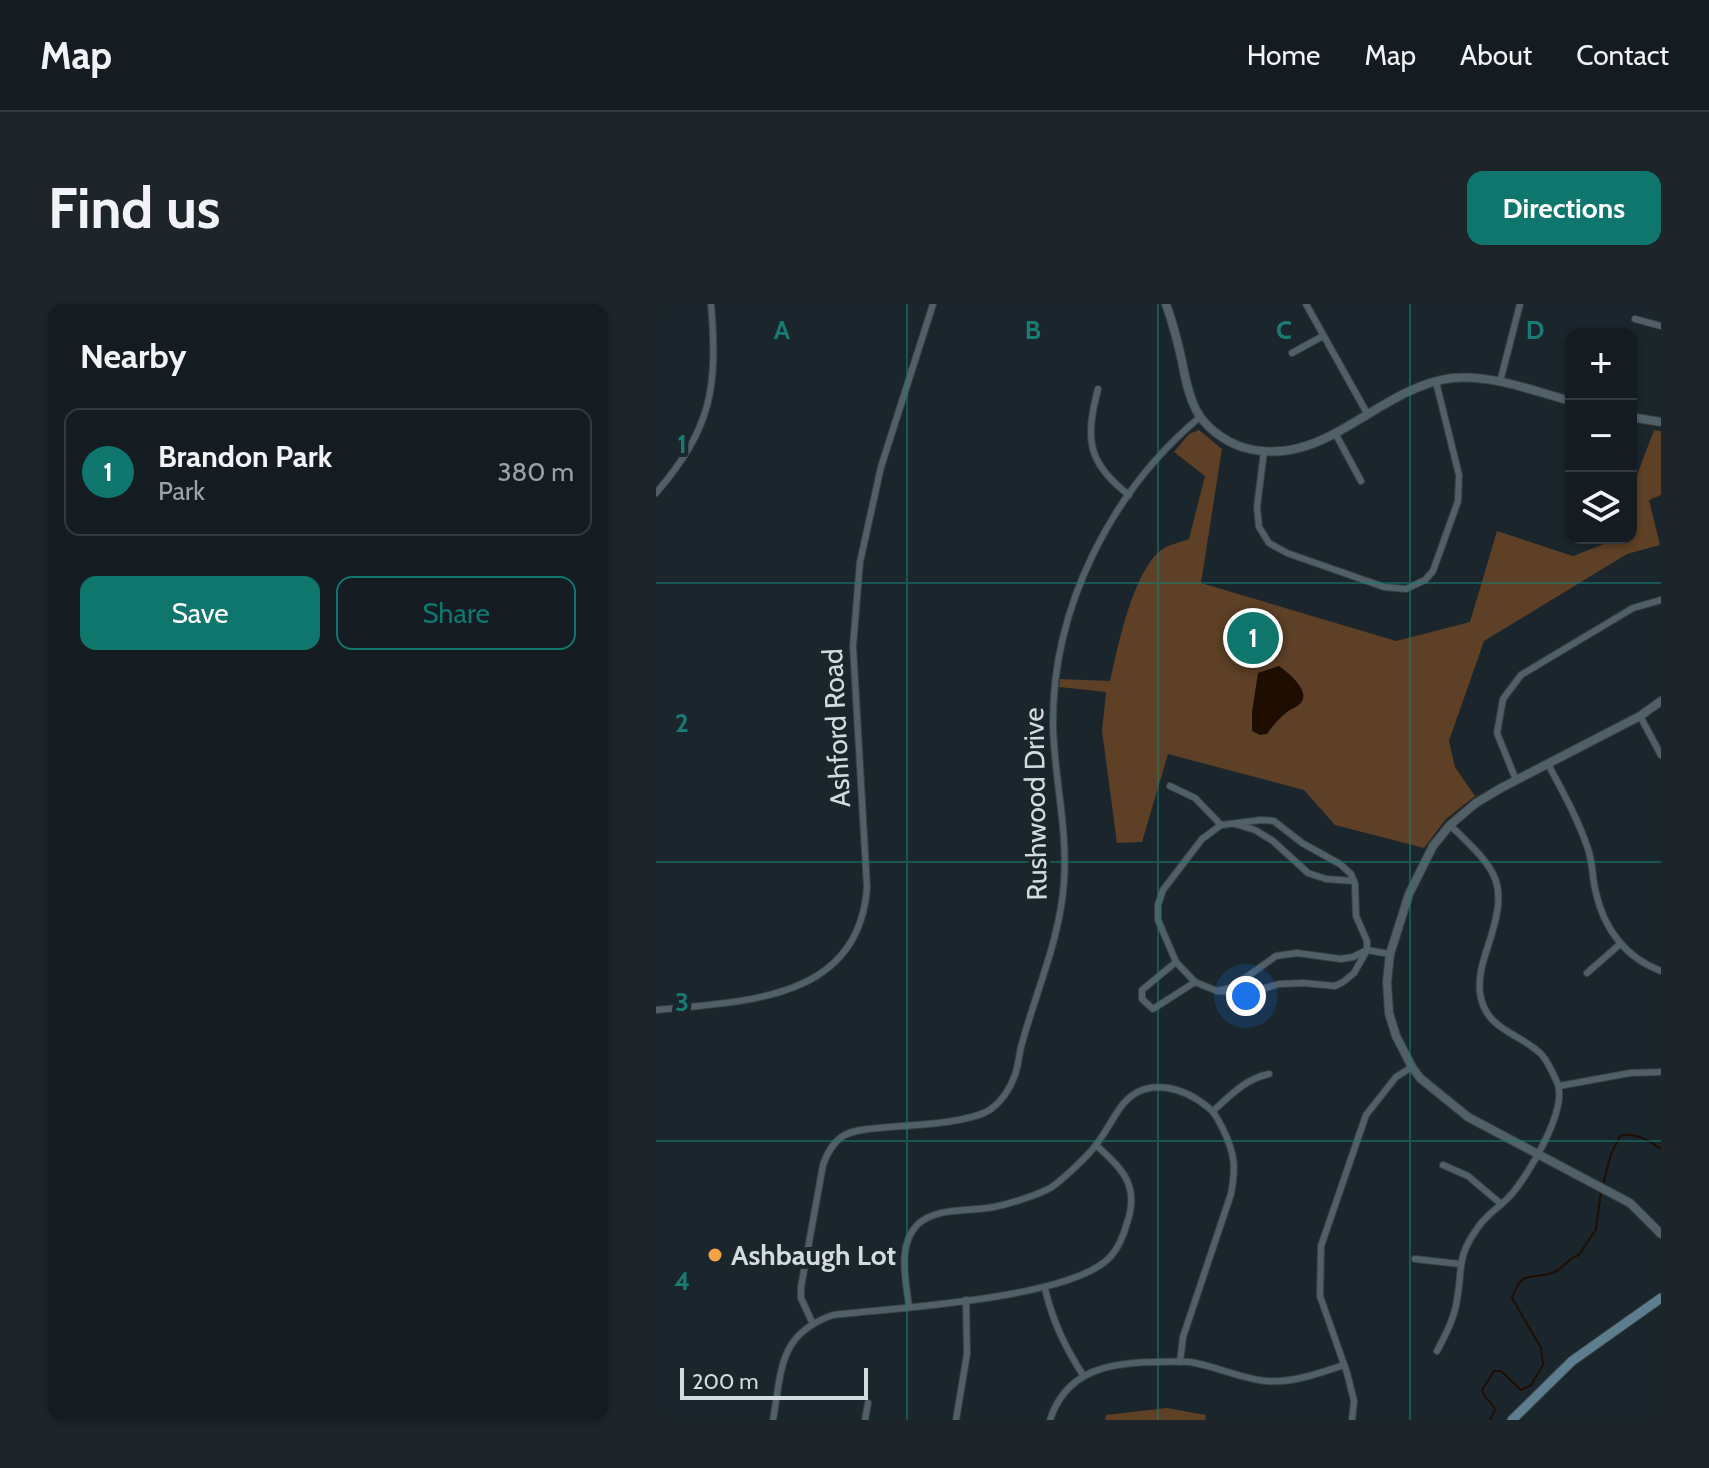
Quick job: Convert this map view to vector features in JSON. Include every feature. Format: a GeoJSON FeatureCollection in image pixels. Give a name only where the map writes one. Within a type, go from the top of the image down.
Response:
{"type":"FeatureCollection","features":[{"type":"Feature","properties":{"kind":"main road"},"geometry":{"type":"LineString","coordinates":[[1512,1420],[1580,1354],[1661,1298]]}},
{"type":"Feature","properties":{"kind":"street"},"geometry":{"type":"LineString","coordinates":[[656,493],[689,449],[709,401],[715,368],[711,304]]}},
{"type":"Feature","properties":{"kind":"street","name":"Ashford Road"},"geometry":{"type":"LineString","coordinates":[[656,1010],[771,996],[818,977],[846,950],[859,926],[867,887],[853,658],[860,562],[881,467],[923,345],[933,304]]}},
{"type":"Feature","properties":{"kind":"street"},"geometry":{"type":"LineString","coordinates":[[1166,304],[1186,383],[1200,417],[1233,444],[1264,451],[1295,451],[1335,433],[1403,395],[1436,382],[1470,378],[1500,382],[1567,400]]}},
{"type":"Feature","properties":{"kind":"street"},"geometry":{"type":"LineString","coordinates":[[1306,304],[1368,415]]}},
{"type":"Feature","properties":{"kind":"street"},"geometry":{"type":"LineString","coordinates":[[1500,382],[1520,304]]}},
{"type":"Feature","properties":{"kind":"street"},"geometry":{"type":"LineString","coordinates":[[1635,319],[1661,326]]}},
{"type":"Feature","properties":{"kind":"street"},"geometry":{"type":"LineString","coordinates":[[1292,353],[1323,336]]}},
{"type":"Feature","properties":{"kind":"street"},"geometry":{"type":"LineString","coordinates":[[1264,451],[1257,507],[1259,527],[1269,543],[1287,553],[1384,587],[1406,589],[1425,580],[1433,571],[1458,501],[1459,475],[1436,382]]}},
{"type":"Feature","properties":{"kind":"street"},"geometry":{"type":"LineString","coordinates":[[1098,389],[1093,410],[1093,450],[1098,467],[1129,495]]}},
{"type":"Feature","properties":{"kind":"street","name":"Rushwood Drive"},"geometry":{"type":"LineString","coordinates":[[812,1322],[801,1298],[801,1287],[823,1165],[830,1149],[843,1136],[860,1130],[967,1118],[989,1110],[1007,1094],[1054,943],[1061,906],[1064,838],[1053,724],[1060,652],[1072,606],[1089,561],[1129,495],[1178,437],[1200,417]]}},
{"type":"Feature","properties":{"kind":"street"},"geometry":{"type":"LineString","coordinates":[[1637,418],[1661,422]]}},
{"type":"Feature","properties":{"kind":"street"},"geometry":{"type":"LineString","coordinates":[[1335,433],[1361,481]]}},
{"type":"Feature","properties":{"kind":"street"},"geometry":{"type":"LineString","coordinates":[[1516,780],[1497,733],[1503,699],[1521,675],[1633,608],[1661,600]]}},
{"type":"Feature","properties":{"kind":"street"},"geometry":{"type":"LineString","coordinates":[[1661,701],[1640,716],[1476,803],[1450,825],[1433,846],[1409,894],[1390,954],[1387,982],[1389,1013],[1396,1036],[1420,1078],[1468,1117],[1630,1203],[1661,1234]]}},
{"type":"Feature","properties":{"kind":"street"},"geometry":{"type":"LineString","coordinates":[[1640,716],[1661,755]]}},
{"type":"Feature","properties":{"kind":"street"},"geometry":{"type":"LineString","coordinates":[[1548,764],[1578,820],[1590,854],[1596,895],[1619,945],[1647,966],[1661,971]]}},
{"type":"Feature","properties":{"kind":"street"},"geometry":{"type":"LineString","coordinates":[[1170,786],[1195,798],[1221,825]]}},
{"type":"Feature","properties":{"kind":"street"},"geometry":{"type":"LineString","coordinates":[[1274,821],[1302,843],[1340,864],[1354,881],[1356,916],[1367,941],[1367,950],[1354,973],[1335,986],[1279,984],[1248,993],[1217,991],[1195,982],[1176,962],[1158,920],[1158,905],[1163,890],[1202,839],[1221,825],[1274,821]]}},
{"type":"Feature","properties":{"kind":"street"},"geometry":{"type":"LineString","coordinates":[[1232,823],[1255,830],[1273,841],[1308,873],[1326,879],[1354,881]]}},
{"type":"Feature","properties":{"kind":"street"},"geometry":{"type":"LineString","coordinates":[[1437,1351],[1449,1328],[1457,1299],[1462,1255],[1480,1224],[1525,1175],[1553,1123],[1560,1100],[1559,1086],[1544,1057],[1510,1035],[1489,1017],[1483,1005],[1480,978],[1498,917],[1499,885],[1483,857],[1450,825]]}},
{"type":"Feature","properties":{"kind":"street"},"geometry":{"type":"LineString","coordinates":[[1587,973],[1619,945]]}},
{"type":"Feature","properties":{"kind":"street"},"geometry":{"type":"LineString","coordinates":[[1217,991],[1231,988],[1276,956],[1297,953],[1341,959],[1367,950],[1390,954]]}},
{"type":"Feature","properties":{"kind":"street"},"geometry":{"type":"LineString","coordinates":[[1176,962],[1142,990],[1142,999],[1153,1009],[1195,982]]}},
{"type":"Feature","properties":{"kind":"street"},"geometry":{"type":"LineString","coordinates":[[1352,1420],[1354,1401],[1320,1296],[1321,1246],[1366,1115],[1396,1077],[1412,1067]]}},
{"type":"Feature","properties":{"kind":"street"},"geometry":{"type":"LineString","coordinates":[[1559,1086],[1630,1073],[1661,1072]]}},
{"type":"Feature","properties":{"kind":"street"},"geometry":{"type":"LineString","coordinates":[[1213,1111],[1241,1085],[1254,1077],[1269,1074]]}},
{"type":"Feature","properties":{"kind":"street"},"geometry":{"type":"LineString","coordinates":[[909,1307],[906,1240],[919,1222],[939,1214],[991,1208],[1050,1188],[1096,1145],[1126,1100],[1155,1087],[1186,1091],[1213,1111],[1233,1150],[1235,1172],[1231,1194],[1183,1337],[1180,1362]]}},
{"type":"Feature","properties":{"kind":"street"},"geometry":{"type":"LineString","coordinates":[[773,1420],[783,1362],[793,1339],[812,1322],[833,1315],[1045,1289],[1094,1270],[1111,1257],[1129,1218],[1131,1193],[1123,1169],[1096,1145]]}},
{"type":"Feature","properties":{"kind":"street"},"geometry":{"type":"LineString","coordinates":[[1443,1165],[1468,1176],[1501,1204]]}},
{"type":"Feature","properties":{"kind":"street"},"geometry":{"type":"LineString","coordinates":[[1415,1259],[1460,1264]]}},
{"type":"Feature","properties":{"kind":"street"},"geometry":{"type":"LineString","coordinates":[[1045,1289],[1051,1317],[1064,1346],[1083,1375]]}},
{"type":"Feature","properties":{"kind":"street"},"geometry":{"type":"LineString","coordinates":[[956,1420],[967,1354],[966,1300]]}},
{"type":"Feature","properties":{"kind":"street"},"geometry":{"type":"LineString","coordinates":[[1050,1420],[1061,1398],[1083,1375],[1107,1365],[1180,1362],[1222,1369],[1247,1378],[1286,1381],[1344,1365]]}},
{"type":"Feature","properties":{"kind":"street"},"geometry":{"type":"LineString","coordinates":[[865,1420],[868,1403]]}},
{"type":"Feature","properties":{"kind":"shaded area"},"geometry":{"type":"Polygon","coordinates":[[[1199,430],[1222,449],[1201,583],[1396,641],[1470,622],[1497,531],[1573,556],[1604,544],[1637,544],[1637,475],[1654,430],[1661,431],[1661,495],[1649,500],[1660,545],[1627,554],[1484,641],[1449,741],[1455,767],[1475,796],[1446,819],[1424,848],[1335,825],[1304,790],[1168,754],[1142,842],[1117,843],[1102,731],[1106,692],[1059,687],[1060,679],[1110,681],[1134,593],[1150,562],[1170,545],[1189,539],[1205,476],[1174,452],[1189,434],[1199,430]]]}},
{"type":"Feature","properties":{"kind":"shaded area"},"geometry":{"type":"Polygon","coordinates":[[[1279,666],[1301,687],[1303,698],[1267,734],[1260,735],[1252,731],[1258,673],[1279,666]]]}},
{"type":"Feature","properties":{"kind":"shaded area"},"geometry":{"type":"Polygon","coordinates":[[[1167,1408],[1206,1415],[1205,1420],[1105,1420],[1106,1415],[1167,1408]]]}},
{"type":"Feature","properties":{"kind":"waterway"},"geometry":{"type":"LineString","coordinates":[[1603,1185],[1611,1154],[1620,1136],[1636,1136],[1661,1149]]}},
{"type":"Feature","properties":{"kind":"waterway"},"geometry":{"type":"LineString","coordinates":[[1490,1420],[1495,1410],[1482,1390],[1494,1371],[1501,1371],[1521,1390],[1531,1385],[1543,1365],[1541,1348],[1512,1298],[1516,1289],[1523,1279],[1556,1271],[1579,1255],[1596,1229],[1601,1191]]}},
{"type":"Feature","properties":{"kind":"place","name":"Brandon Park"},"geometry":{"type":"Point","coordinates":[1253,638]}},
{"type":"Feature","properties":{"kind":"place","name":"Ashbaugh Lot"},"geometry":{"type":"Point","coordinates":[715,1255]}}]}
